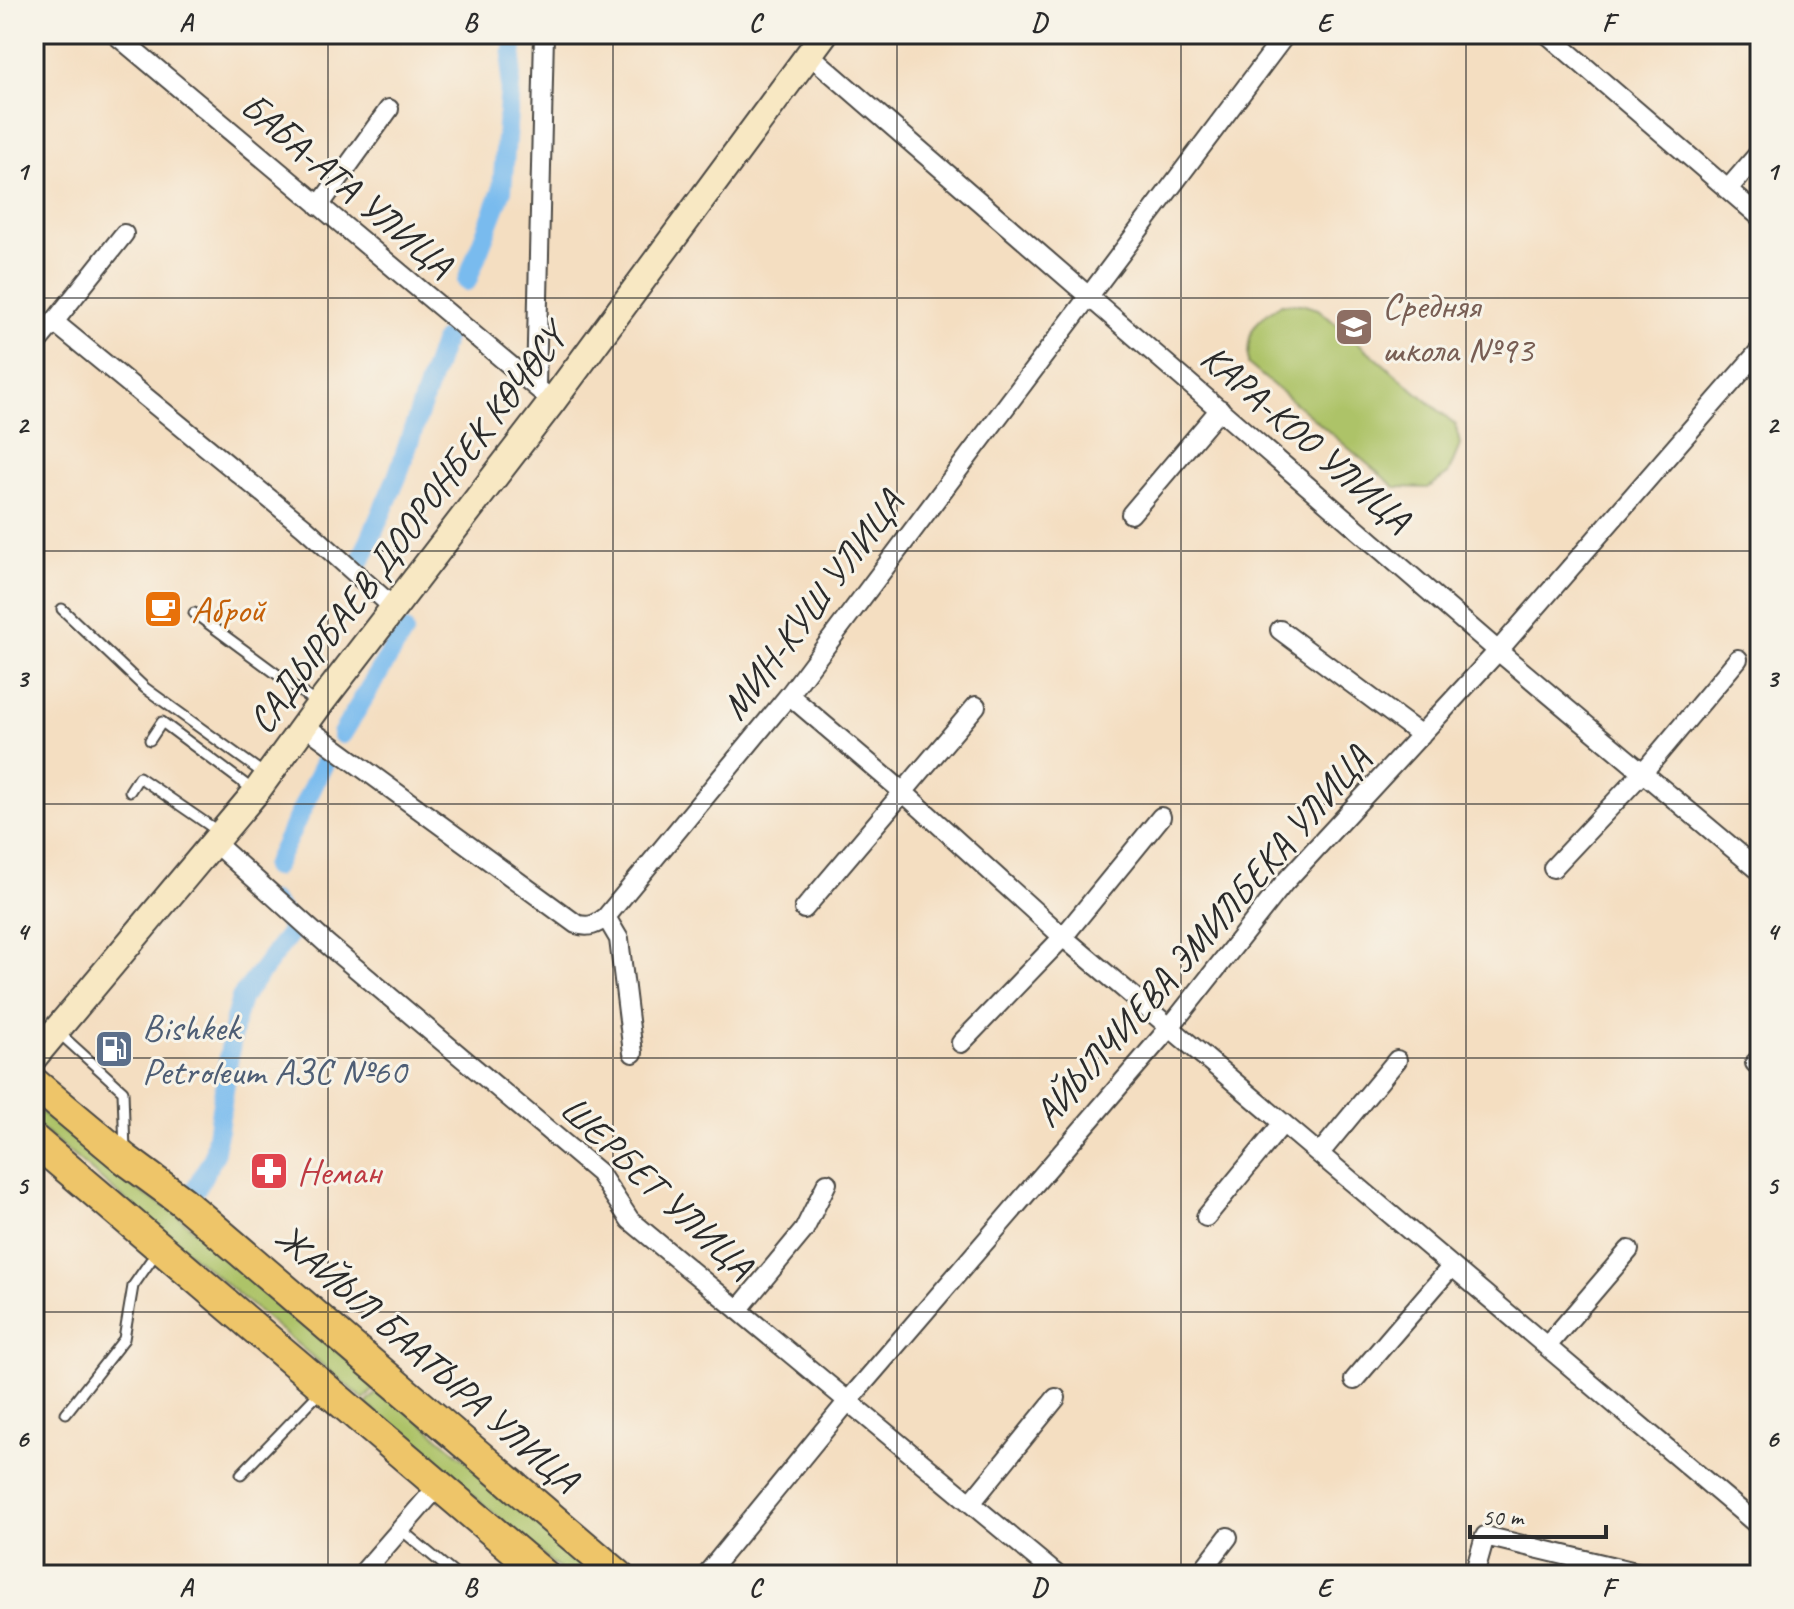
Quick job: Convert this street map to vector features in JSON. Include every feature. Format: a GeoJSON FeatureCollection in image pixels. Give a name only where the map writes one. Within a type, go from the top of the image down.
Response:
{"type":"FeatureCollection","features":[{"type":"Feature","properties":{"kind":"main road","name":"САДЫРБАЕВ ДООРОНБЕК КӨЧӨСҮ"},"geometry":{"type":"LineString","coordinates":[[34,1057],[262,784],[395,609],[544,394],[817,44]]}},
{"type":"Feature","properties":{"kind":"main road","name":"ЖАЙЫЛ БААТЫРА УЛИЦА"},"geometry":{"type":"LineString","coordinates":[[34,1083],[125,1159],[182,1201],[618,1575]]}},
{"type":"Feature","properties":{"kind":"main road"},"geometry":{"type":"LineString","coordinates":[[34,1140],[544,1575]]}},
{"type":"Feature","properties":{"kind":"street","name":"БАБА-АТА УЛИЦА"},"geometry":{"type":"LineString","coordinates":[[115,34],[544,394]]}},
{"type":"Feature","properties":{"kind":"street"},"geometry":{"type":"LineString","coordinates":[[544,34],[544,394]]}},
{"type":"Feature","properties":{"kind":"street","name":"МИН-КУШ УЛИЦА"},"geometry":{"type":"LineString","coordinates":[[606,917],[789,695],[1286,34]]}},
{"type":"Feature","properties":{"kind":"street"},"geometry":{"type":"LineString","coordinates":[[1547,34],[1760,217]]}},
{"type":"Feature","properties":{"kind":"street","name":"КАРА-КОО УЛИЦА"},"geometry":{"type":"LineString","coordinates":[[817,44],[1089,295],[1498,651],[1760,871]]}},
{"type":"Feature","properties":{"kind":"street"},"geometry":{"type":"LineString","coordinates":[[319,206],[389,109]]}},
{"type":"Feature","properties":{"kind":"street"},"geometry":{"type":"LineString","coordinates":[[1728,189],[1760,152]]}},
{"type":"Feature","properties":{"kind":"street"},"geometry":{"type":"LineString","coordinates":[[34,346],[124,234]]}},
{"type":"Feature","properties":{"kind":"street"},"geometry":{"type":"LineString","coordinates":[[54,322],[304,527],[395,609]]}},
{"type":"Feature","properties":{"kind":"street","name":"АЙЫЛЧИЕВА ЭМИЛБЕКА УЛИЦА"},"geometry":{"type":"LineString","coordinates":[[706,1575],[848,1401],[1170,1027],[1284,883],[1498,651],[1760,350]]}},
{"type":"Feature","properties":{"kind":"street"},"geometry":{"type":"LineString","coordinates":[[1131,514],[1220,409]]}},
{"type":"Feature","properties":{"kind":"street"},"geometry":{"type":"LineString","coordinates":[[1280,630],[1421,735]]}},
{"type":"Feature","properties":{"kind":"street"},"geometry":{"type":"LineString","coordinates":[[1553,868],[1644,771],[1738,659]]}},
{"type":"Feature","properties":{"kind":"street"},"geometry":{"type":"LineString","coordinates":[[789,695],[903,792],[1063,937],[1760,1527]]}},
{"type":"Feature","properties":{"kind":"street"},"geometry":{"type":"LineString","coordinates":[[804,909],[976,706]]}},
{"type":"Feature","properties":{"kind":"street"},"geometry":{"type":"LineString","coordinates":[[312,716],[576,924],[585,927],[596,925],[606,917],[619,939],[633,1053]]}},
{"type":"Feature","properties":{"kind":"street"},"geometry":{"type":"LineString","coordinates":[[961,1043],[1063,937],[1161,817]]}},
{"type":"Feature","properties":{"kind":"street","name":"ШЕРБЕТ УЛИЦА"},"geometry":{"type":"LineString","coordinates":[[219,839],[327,944],[599,1173],[630,1220],[1057,1575]]}},
{"type":"Feature","properties":{"kind":"street"},"geometry":{"type":"LineString","coordinates":[[1320,1153],[1397,1060]]}},
{"type":"Feature","properties":{"kind":"street"},"geometry":{"type":"LineString","coordinates":[[1206,1217],[1283,1123]]}},
{"type":"Feature","properties":{"kind":"street"},"geometry":{"type":"LineString","coordinates":[[738,1310],[804,1230],[827,1183]]}},
{"type":"Feature","properties":{"kind":"street"},"geometry":{"type":"LineString","coordinates":[[1547,1346],[1629,1250]]}},
{"type":"Feature","properties":{"kind":"street"},"geometry":{"type":"LineString","coordinates":[[1354,1380],[1452,1266]]}},
{"type":"Feature","properties":{"kind":"street"},"geometry":{"type":"LineString","coordinates":[[971,1503],[1056,1398]]}},
{"type":"Feature","properties":{"kind":"street"},"geometry":{"type":"LineString","coordinates":[[361,1575],[439,1485]]}},
{"type":"Feature","properties":{"kind":"street"},"geometry":{"type":"LineString","coordinates":[[1474,1575],[1485,1536],[1648,1575]]}},
{"type":"Feature","properties":{"kind":"street"},"geometry":{"type":"LineString","coordinates":[[1199,1575],[1228,1537]]}},
{"type":"Feature","properties":{"kind":"lane"},"geometry":{"type":"LineString","coordinates":[[62,609],[145,688],[262,784]]}},
{"type":"Feature","properties":{"kind":"lane"},"geometry":{"type":"LineString","coordinates":[[194,613],[312,716]]}},
{"type":"Feature","properties":{"kind":"lane"},"geometry":{"type":"LineString","coordinates":[[150,740],[162,722],[262,784]]}},
{"type":"Feature","properties":{"kind":"lane"},"geometry":{"type":"LineString","coordinates":[[130,791],[139,777],[219,839]]}},
{"type":"Feature","properties":{"kind":"lane"},"geometry":{"type":"LineString","coordinates":[[57,1031],[123,1091],[125,1159]]}},
{"type":"Feature","properties":{"kind":"lane"},"geometry":{"type":"LineString","coordinates":[[66,1413],[124,1339],[133,1286],[160,1248]]}},
{"type":"Feature","properties":{"kind":"lane"},"geometry":{"type":"LineString","coordinates":[[241,1474],[325,1388]]}},
{"type":"Feature","properties":{"kind":"lane"},"geometry":{"type":"LineString","coordinates":[[400,1529],[456,1575]]}},
{"type":"Feature","properties":{"kind":"green space"},"geometry":{"type":"Polygon","coordinates":[[[1281,304],[1301,304],[1318,309],[1456,425],[1460,445],[1448,474],[1428,488],[1395,487],[1248,364],[1249,343],[1254,328],[1281,304]]]}},
{"type":"Feature","properties":{"kind":"green space"},"geometry":{"type":"Polygon","coordinates":[[[34,1106],[128,1184],[173,1212],[378,1385],[364,1400],[34,1123],[34,1106]]]}},
{"type":"Feature","properties":{"kind":"green space"},"geometry":{"type":"Polygon","coordinates":[[[381,1388],[600,1575],[566,1575],[366,1404],[381,1388]]]}},
{"type":"Feature","properties":{"kind":"waterway"},"geometry":{"type":"LineString","coordinates":[[467,281],[502,190],[514,34]]}},
{"type":"Feature","properties":{"kind":"waterway"},"geometry":{"type":"LineString","coordinates":[[361,560],[397,477],[444,340]]}},
{"type":"Feature","properties":{"kind":"waterway"},"geometry":{"type":"LineString","coordinates":[[342,734],[404,631]]}},
{"type":"Feature","properties":{"kind":"waterway"},"geometry":{"type":"LineString","coordinates":[[274,867],[327,757]]}},
{"type":"Feature","properties":{"kind":"waterway"},"geometry":{"type":"LineString","coordinates":[[196,1188],[214,1156],[234,1023],[241,998],[294,928],[272,902]]}},
{"type":"Feature","properties":{"kind":"place","name":"Средняя школа №93"},"geometry":{"type":"Point","coordinates":[1354,327]}},
{"type":"Feature","properties":{"kind":"place","name":"Аброй"},"geometry":{"type":"Point","coordinates":[163,609]}},
{"type":"Feature","properties":{"kind":"place","name":"Bishkek Petroleum АЗС №60"},"geometry":{"type":"Point","coordinates":[114,1049]}},
{"type":"Feature","properties":{"kind":"place","name":"Неман"},"geometry":{"type":"Point","coordinates":[269,1171]}}]}
